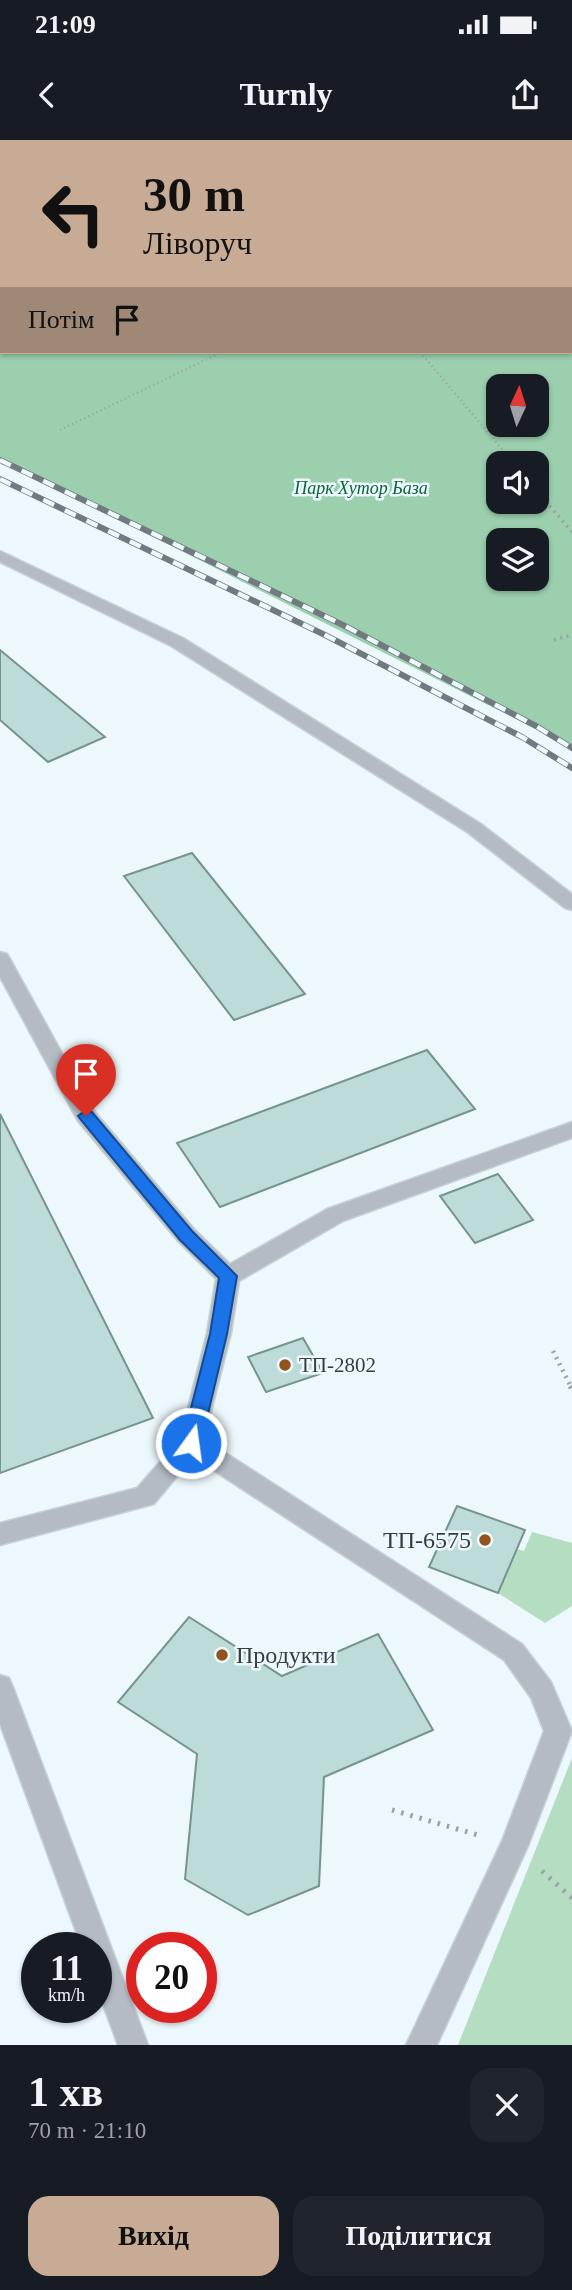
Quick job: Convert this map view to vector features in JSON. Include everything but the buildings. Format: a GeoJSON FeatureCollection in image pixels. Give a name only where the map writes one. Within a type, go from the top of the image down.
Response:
{"type":"FeatureCollection","features":[{"type":"Feature","properties":{"kind":"street"},"geometry":{"type":"LineString","coordinates":[[0,556],[177,642],[474,828],[572,904]]}},
{"type":"Feature","properties":{"kind":"street"},"geometry":{"type":"LineString","coordinates":[[0,959],[86,1116],[186,1235],[228,1276]]}},
{"type":"Feature","properties":{"kind":"street"},"geometry":{"type":"LineString","coordinates":[[228,1276],[335,1215],[572,1130]]}},
{"type":"Feature","properties":{"kind":"street"},"geometry":{"type":"LineString","coordinates":[[0,1534],[145,1497],[191,1443],[219,1334],[228,1276]]}},
{"type":"Feature","properties":{"kind":"street"},"geometry":{"type":"LineString","coordinates":[[191,1443],[513,1652],[541,1691],[558,1731],[514,1846],[421,2045]]}},
{"type":"Feature","properties":{"kind":"street"},"geometry":{"type":"LineString","coordinates":[[0,1687],[133,2045]]}},
{"type":"Feature","properties":{"kind":"path"},"geometry":{"type":"LineString","coordinates":[[60,430],[218,354]]}},
{"type":"Feature","properties":{"kind":"path"},"geometry":{"type":"LineString","coordinates":[[422,354],[504,451]]}},
{"type":"Feature","properties":{"kind":"path"},"geometry":{"type":"LineString","coordinates":[[549,505],[572,532]]}},
{"type":"Feature","properties":{"kind":"path"},"geometry":{"type":"LineString","coordinates":[[554,640],[572,635]]}},
{"type":"Feature","properties":{"kind":"path"},"geometry":{"type":"LineString","coordinates":[[554,1351],[572,1389]]}},
{"type":"Feature","properties":{"kind":"green space","name":"Парк Хутор База"},"geometry":{"type":"Polygon","coordinates":[[[0,354],[572,354],[572,747],[0,460],[0,354]]]}},
{"type":"Feature","properties":{"kind":"green space"},"geometry":{"type":"Polygon","coordinates":[[[532,1532],[572,1543],[572,1606],[545,1623],[498,1593],[517,1549],[524,1551],[532,1532]]]}},
{"type":"Feature","properties":{"kind":"green space"},"geometry":{"type":"Polygon","coordinates":[[[572,1758],[572,2045],[458,2045],[572,1758]]]}},
{"type":"Feature","properties":{"kind":"railway"},"geometry":{"type":"LineString","coordinates":[[3,462],[0,460],[343,625],[536,726],[572,748]]}},
{"type":"Feature","properties":{"kind":"railway"},"geometry":{"type":"LineString","coordinates":[[0,479],[325,635],[522,737],[572,768]]}},
{"type":"Feature","properties":{"kind":"place","name":"ТП-2802"},"geometry":{"type":"Point","coordinates":[285,1365]}},
{"type":"Feature","properties":{"kind":"place","name":"ТП-6575"},"geometry":{"type":"Point","coordinates":[485,1540]}},
{"type":"Feature","properties":{"kind":"place","name":"Продукти"},"geometry":{"type":"Point","coordinates":[222,1655]}},
{"type":"Feature","properties":{"kind":"route"},"geometry":{"type":"LineString","coordinates":[[86,1116],[186,1235],[228,1276],[219,1334],[191,1443]]}}]}
